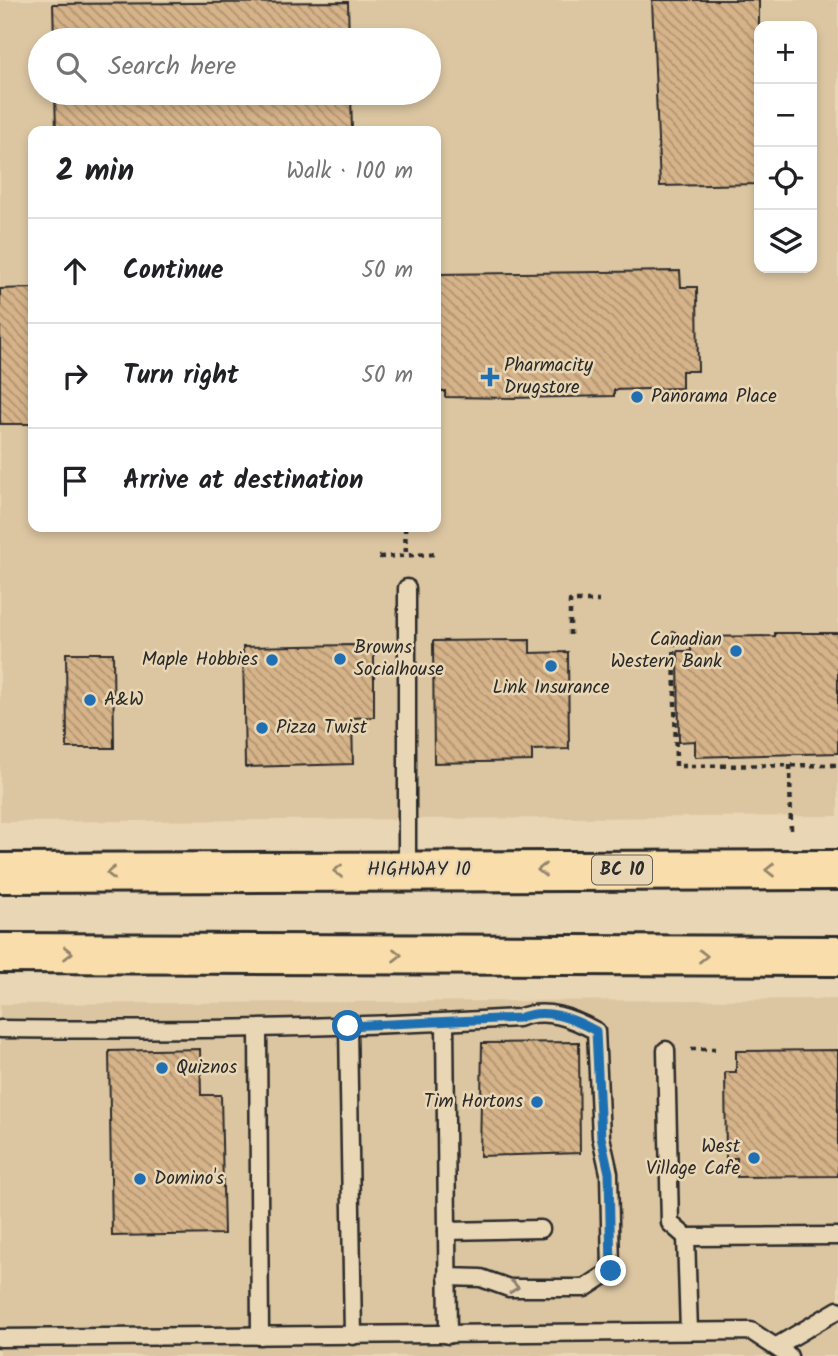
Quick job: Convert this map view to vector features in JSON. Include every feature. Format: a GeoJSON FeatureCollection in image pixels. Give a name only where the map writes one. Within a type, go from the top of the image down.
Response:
{"type":"FeatureCollection","features":[{"type":"Feature","properties":{"kind":"highway","name":"HIGHWAY 10"},"geometry":{"type":"LineString","coordinates":[[0,873],[838,870]]}},
{"type":"Feature","properties":{"kind":"highway"},"geometry":{"type":"LineString","coordinates":[[0,953],[838,956]]}},
{"type":"Feature","properties":{"kind":"lane"},"geometry":{"type":"LineString","coordinates":[[407,588],[407,870]]}},
{"type":"Feature","properties":{"kind":"lane"},"geometry":{"type":"LineString","coordinates":[[0,1029],[258,1029],[519,1018],[528,1014],[566,1015],[596,1031],[601,1137],[609,1173],[611,1271],[585,1288],[509,1288],[481,1278],[447,1277]]}},
{"type":"Feature","properties":{"kind":"lane"},"geometry":{"type":"LineString","coordinates":[[445,1022],[448,1335]]}},
{"type":"Feature","properties":{"kind":"lane"},"geometry":{"type":"LineString","coordinates":[[348,1026],[353,1336]]}},
{"type":"Feature","properties":{"kind":"lane"},"geometry":{"type":"LineString","coordinates":[[258,1029],[260,1336]]}},
{"type":"Feature","properties":{"kind":"lane"},"geometry":{"type":"LineString","coordinates":[[666,1050],[670,1223],[686,1237],[838,1236]]}},
{"type":"Feature","properties":{"kind":"lane"},"geometry":{"type":"LineString","coordinates":[[447,1231],[541,1229]]}},
{"type":"Feature","properties":{"kind":"lane"},"geometry":{"type":"LineString","coordinates":[[686,1237],[689,1331]]}},
{"type":"Feature","properties":{"kind":"lane"},"geometry":{"type":"LineString","coordinates":[[0,1338],[751,1331],[783,1351],[838,1310]]}},
{"type":"Feature","properties":{"kind":"path"},"geometry":{"type":"LineString","coordinates":[[405,532],[406,555]]}},
{"type":"Feature","properties":{"kind":"path"},"geometry":{"type":"LineString","coordinates":[[379,557],[434,554]]}},
{"type":"Feature","properties":{"kind":"path"},"geometry":{"type":"LineString","coordinates":[[570,635],[570,601],[599,601]]}},
{"type":"Feature","properties":{"kind":"path"},"geometry":{"type":"LineString","coordinates":[[674,631],[676,766],[838,765]]}},
{"type":"Feature","properties":{"kind":"path"},"geometry":{"type":"LineString","coordinates":[[790,765],[791,831]]}},
{"type":"Feature","properties":{"kind":"shaded area","name":"Panorama Place"},"geometry":{"type":"Polygon","coordinates":[[[0,0],[838,0],[838,816],[0,822],[0,0]]]}},
{"type":"Feature","properties":{"kind":"shaded area"},"geometry":{"type":"Polygon","coordinates":[[[838,999],[838,1356],[0,1356],[0,1004],[838,999]]]}},
{"type":"Feature","properties":{"kind":"building"},"geometry":{"type":"Polygon","coordinates":[[[652,0],[759,0],[759,21],[754,21],[754,184],[660,186],[652,0]]]}},
{"type":"Feature","properties":{"kind":"building"},"geometry":{"type":"Polygon","coordinates":[[[348,2],[349,28],[54,28],[53,4],[348,2]]]}},
{"type":"Feature","properties":{"kind":"building"},"geometry":{"type":"Polygon","coordinates":[[[55,105],[351,105],[352,126],[56,126],[55,105]]]}},
{"type":"Feature","properties":{"kind":"building"},"geometry":{"type":"Polygon","coordinates":[[[680,271],[681,287],[697,287],[698,371],[682,371],[682,388],[614,390],[614,396],[445,397],[445,391],[441,391],[441,274],[680,271]]]}},
{"type":"Feature","properties":{"kind":"building"},"geometry":{"type":"Polygon","coordinates":[[[28,288],[28,424],[0,424],[0,289],[28,288]]]}},
{"type":"Feature","properties":{"kind":"building"},"geometry":{"type":"Polygon","coordinates":[[[775,633],[838,633],[838,753],[695,757],[695,741],[679,742],[678,651],[691,651],[691,637],[775,636],[775,633]]]}},
{"type":"Feature","properties":{"kind":"building"},"geometry":{"type":"Polygon","coordinates":[[[530,640],[530,653],[568,652],[569,749],[532,750],[532,761],[434,763],[433,641],[530,640]]]}},
{"type":"Feature","properties":{"kind":"building"},"geometry":{"type":"Polygon","coordinates":[[[243,647],[374,647],[374,717],[352,718],[353,764],[245,767],[243,647]]]}},
{"type":"Feature","properties":{"kind":"building","name":"A&W"},"geometry":{"type":"Polygon","coordinates":[[[66,653],[113,653],[114,748],[67,748],[66,653]]]}},
{"type":"Feature","properties":{"kind":"building"},"geometry":{"type":"Polygon","coordinates":[[[579,1042],[580,1153],[480,1156],[482,1043],[579,1042]]]}},
{"type":"Feature","properties":{"kind":"building"},"geometry":{"type":"Polygon","coordinates":[[[200,1049],[201,1095],[221,1095],[224,1234],[112,1236],[109,1051],[200,1049]]]}},
{"type":"Feature","properties":{"kind":"building"},"geometry":{"type":"Polygon","coordinates":[[[838,1050],[838,1176],[737,1177],[737,1158],[726,1158],[725,1072],[736,1072],[736,1051],[838,1050]]]}},
{"type":"Feature","properties":{"kind":"place","name":"Pharmacity Drugstore"},"geometry":{"type":"Point","coordinates":[490,377]}},
{"type":"Feature","properties":{"kind":"place","name":"Panorama Place"},"geometry":{"type":"Point","coordinates":[637,397]}},
{"type":"Feature","properties":{"kind":"place","name":"Canadian Western Bank"},"geometry":{"type":"Point","coordinates":[736,651]}},
{"type":"Feature","properties":{"kind":"place","name":"Browns Socialhouse"},"geometry":{"type":"Point","coordinates":[340,659]}},
{"type":"Feature","properties":{"kind":"place","name":"Maple Hobbies"},"geometry":{"type":"Point","coordinates":[272,660]}},
{"type":"Feature","properties":{"kind":"place","name":"Link Insurance"},"geometry":{"type":"Point","coordinates":[551,666]}},
{"type":"Feature","properties":{"kind":"place","name":"A&W"},"geometry":{"type":"Point","coordinates":[90,700]}},
{"type":"Feature","properties":{"kind":"place","name":"Pizza Twist"},"geometry":{"type":"Point","coordinates":[262,728]}},
{"type":"Feature","properties":{"kind":"place","name":"Quiznos"},"geometry":{"type":"Point","coordinates":[162,1068]}},
{"type":"Feature","properties":{"kind":"place","name":"Tim Hortons"},"geometry":{"type":"Point","coordinates":[537,1102]}},
{"type":"Feature","properties":{"kind":"place","name":"West Village Cafe"},"geometry":{"type":"Point","coordinates":[754,1158]}},
{"type":"Feature","properties":{"kind":"place","name":"Domino's"},"geometry":{"type":"Point","coordinates":[140,1179]}},
{"type":"Feature","properties":{"kind":"route"},"geometry":{"type":"LineString","coordinates":[[348,1026],[519,1018],[528,1014],[566,1015],[596,1031],[601,1137],[609,1173],[611,1271]]}}]}
